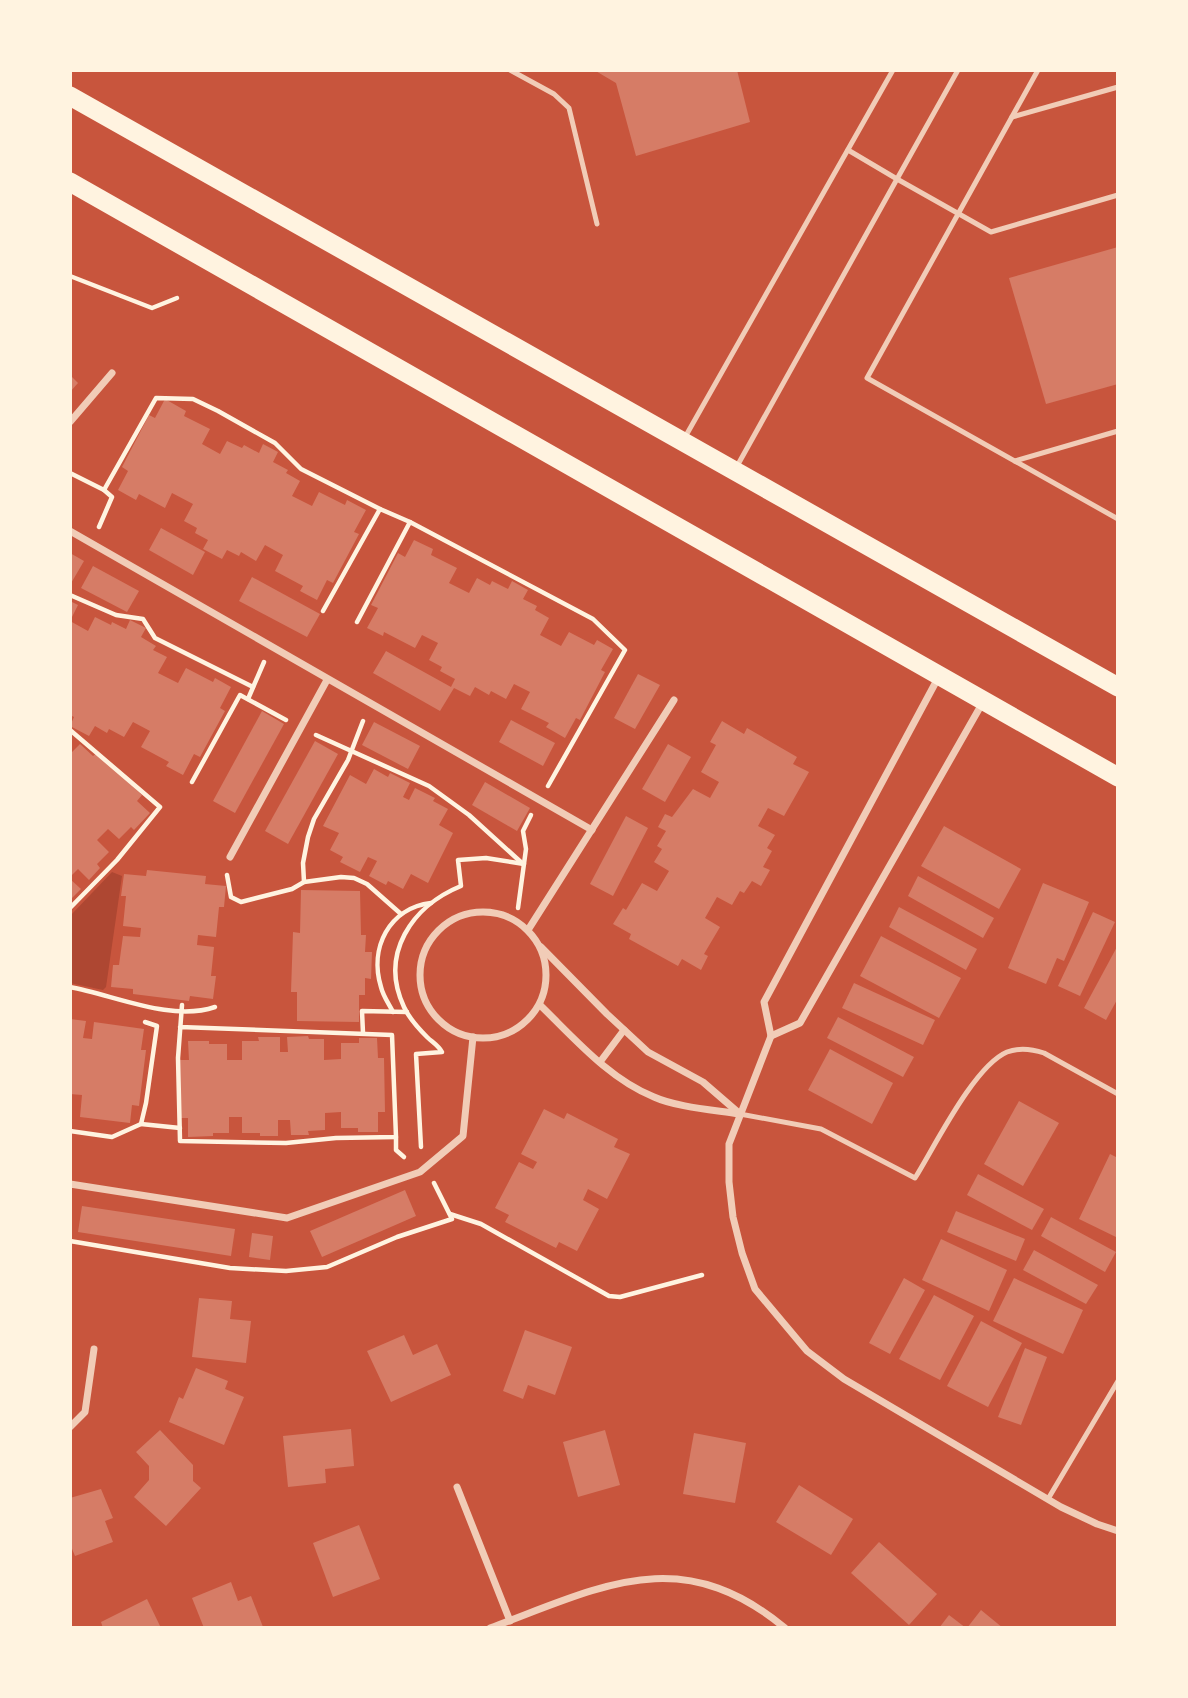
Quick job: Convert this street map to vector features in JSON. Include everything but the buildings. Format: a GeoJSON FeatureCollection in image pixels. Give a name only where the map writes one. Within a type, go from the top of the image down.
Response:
{"type":"FeatureCollection","features":[{"type":"Feature","properties":{"kind":"highway"},"geometry":{"type":"LineString","coordinates":[[70,96],[1118,687]]}},
{"type":"Feature","properties":{"kind":"highway"},"geometry":{"type":"LineString","coordinates":[[70,182],[1118,777]]}},
{"type":"Feature","properties":{"kind":"street"},"geometry":{"type":"LineString","coordinates":[[70,422],[111,373]]}},
{"type":"Feature","properties":{"kind":"street"},"geometry":{"type":"LineString","coordinates":[[70,531],[592,830]]}},
{"type":"Feature","properties":{"kind":"street"},"geometry":{"type":"LineString","coordinates":[[940,675],[764,1002],[771,1036],[729,1144],[733,1217],[741,1253],[755,1289],[807,1351],[844,1379],[1048,1499],[1097,1524],[1118,1531]]}},
{"type":"Feature","properties":{"kind":"street"},"geometry":{"type":"LineString","coordinates":[[230,857],[327,680]]}},
{"type":"Feature","properties":{"kind":"street"},"geometry":{"type":"LineString","coordinates":[[528,930],[674,701]]}},
{"type":"Feature","properties":{"kind":"street"},"geometry":{"type":"LineString","coordinates":[[771,1036],[800,1023],[984,701]]}},
{"type":"Feature","properties":{"kind":"street"},"geometry":{"type":"LineString","coordinates":[[541,947],[547,968],[540,1005],[533,1016],[516,1030],[503,1036],[473,1037],[454,1032],[439,1022],[427,1007],[419,973],[422,953],[429,939],[443,925],[457,917],[494,912],[515,920],[528,930],[541,947],[648,1052],[703,1082],[740,1114]]}},
{"type":"Feature","properties":{"kind":"street"},"geometry":{"type":"LineString","coordinates":[[540,1005],[611,1072],[656,1098],[740,1114]]}},
{"type":"Feature","properties":{"kind":"street"},"geometry":{"type":"LineString","coordinates":[[600,1062],[624,1030]]}},
{"type":"Feature","properties":{"kind":"street"},"geometry":{"type":"LineString","coordinates":[[70,1184],[287,1219],[420,1172],[463,1136],[473,1037]]}},
{"type":"Feature","properties":{"kind":"street"},"geometry":{"type":"LineString","coordinates":[[70,1427],[85,1412],[94,1349]]}},
{"type":"Feature","properties":{"kind":"street"},"geometry":{"type":"LineString","coordinates":[[457,1487],[510,1620]]}},
{"type":"Feature","properties":{"kind":"street"},"geometry":{"type":"LineString","coordinates":[[490,1628],[608,1585],[640,1578],[671,1578],[703,1583],[736,1595],[760,1608],[785,1628]]}},
{"type":"Feature","properties":{"kind":"lane"},"geometry":{"type":"LineString","coordinates":[[510,70],[554,94],[569,108],[597,224]]}},
{"type":"Feature","properties":{"kind":"lane"},"geometry":{"type":"LineString","coordinates":[[682,442],[893,70]]}},
{"type":"Feature","properties":{"kind":"lane"},"geometry":{"type":"LineString","coordinates":[[735,471],[958,70]]}},
{"type":"Feature","properties":{"kind":"lane"},"geometry":{"type":"LineString","coordinates":[[1038,70],[867,377],[1118,519]]}},
{"type":"Feature","properties":{"kind":"lane"},"geometry":{"type":"LineString","coordinates":[[1012,117],[1118,87]]}},
{"type":"Feature","properties":{"kind":"lane"},"geometry":{"type":"LineString","coordinates":[[848,150],[991,232],[1118,195]]}},
{"type":"Feature","properties":{"kind":"lane"},"geometry":{"type":"LineString","coordinates":[[1015,461],[1118,431]]}},
{"type":"Feature","properties":{"kind":"lane"},"geometry":{"type":"LineString","coordinates":[[740,1114],[821,1129],[915,1178],[977,1077],[1007,1052],[1033,1049],[1044,1053],[1118,1094]]}},
{"type":"Feature","properties":{"kind":"lane"},"geometry":{"type":"LineString","coordinates":[[1048,1499],[1118,1381]]}},
{"type":"Feature","properties":{"kind":"path"},"geometry":{"type":"LineString","coordinates":[[70,276],[152,308],[177,298]]}},
{"type":"Feature","properties":{"kind":"path"},"geometry":{"type":"LineString","coordinates":[[104,490],[156,398],[193,399],[275,443],[301,469],[410,522],[593,619],[625,650],[523,831],[526,849],[515,920]]}},
{"type":"Feature","properties":{"kind":"path"},"geometry":{"type":"LineString","coordinates":[[70,473],[104,490],[111,497],[91,544]]}},
{"type":"Feature","properties":{"kind":"path"},"geometry":{"type":"LineString","coordinates":[[323,611],[380,509]]}},
{"type":"Feature","properties":{"kind":"path"},"geometry":{"type":"LineString","coordinates":[[357,622],[410,522]]}},
{"type":"Feature","properties":{"kind":"path"},"geometry":{"type":"LineString","coordinates":[[70,595],[116,615],[143,619],[155,638],[253,687]]}},
{"type":"Feature","properties":{"kind":"path"},"geometry":{"type":"LineString","coordinates":[[248,699],[271,648]]}},
{"type":"Feature","properties":{"kind":"path"},"geometry":{"type":"LineString","coordinates":[[192,782],[240,695],[301,727],[429,786],[470,815],[524,864]]}},
{"type":"Feature","properties":{"kind":"path"},"geometry":{"type":"LineString","coordinates":[[304,882],[303,863],[307,836],[352,751],[369,704]]}},
{"type":"Feature","properties":{"kind":"path"},"geometry":{"type":"LineString","coordinates":[[70,730],[160,807],[117,860],[70,908]]}},
{"type":"Feature","properties":{"kind":"path"},"geometry":{"type":"LineString","coordinates":[[70,736],[78,735]]}},
{"type":"Feature","properties":{"kind":"path"},"geometry":{"type":"LineString","coordinates":[[230,857],[228,886],[231,897],[241,902],[292,889],[304,882],[320,878],[354,878],[368,884],[401,914]]}},
{"type":"Feature","properties":{"kind":"path"},"geometry":{"type":"LineString","coordinates":[[425,1167],[419,1138],[416,1054],[442,1052],[417,1027],[397,988],[400,943],[412,920],[445,893],[461,886],[458,860],[486,858],[524,864]]}},
{"type":"Feature","properties":{"kind":"path"},"geometry":{"type":"LineString","coordinates":[[393,1013],[381,988],[377,967],[378,950],[385,932],[401,914],[418,905],[431,903]]}},
{"type":"Feature","properties":{"kind":"path"},"geometry":{"type":"LineString","coordinates":[[70,987],[159,1009],[204,1010],[215,1007]]}},
{"type":"Feature","properties":{"kind":"path"},"geometry":{"type":"LineString","coordinates":[[180,1027],[392,1035],[396,1137],[336,1138],[286,1143],[180,1141],[177,1058],[180,1027],[182,1008]]}},
{"type":"Feature","properties":{"kind":"path"},"geometry":{"type":"LineString","coordinates":[[363,1033],[362,1012],[408,1013]]}},
{"type":"Feature","properties":{"kind":"path"},"geometry":{"type":"LineString","coordinates":[[141,1124],[157,1026],[145,1022]]}},
{"type":"Feature","properties":{"kind":"path"},"geometry":{"type":"LineString","coordinates":[[70,1131],[112,1137],[141,1124],[180,1128]]}},
{"type":"Feature","properties":{"kind":"path"},"geometry":{"type":"LineString","coordinates":[[449,1213],[481,1224],[609,1296],[621,1297],[702,1275]]}},
{"type":"Feature","properties":{"kind":"shaded area"},"geometry":{"type":"Polygon","coordinates":[[[112,872],[122,876],[106,987],[103,990],[70,983],[70,916],[112,872]]]}}]}
